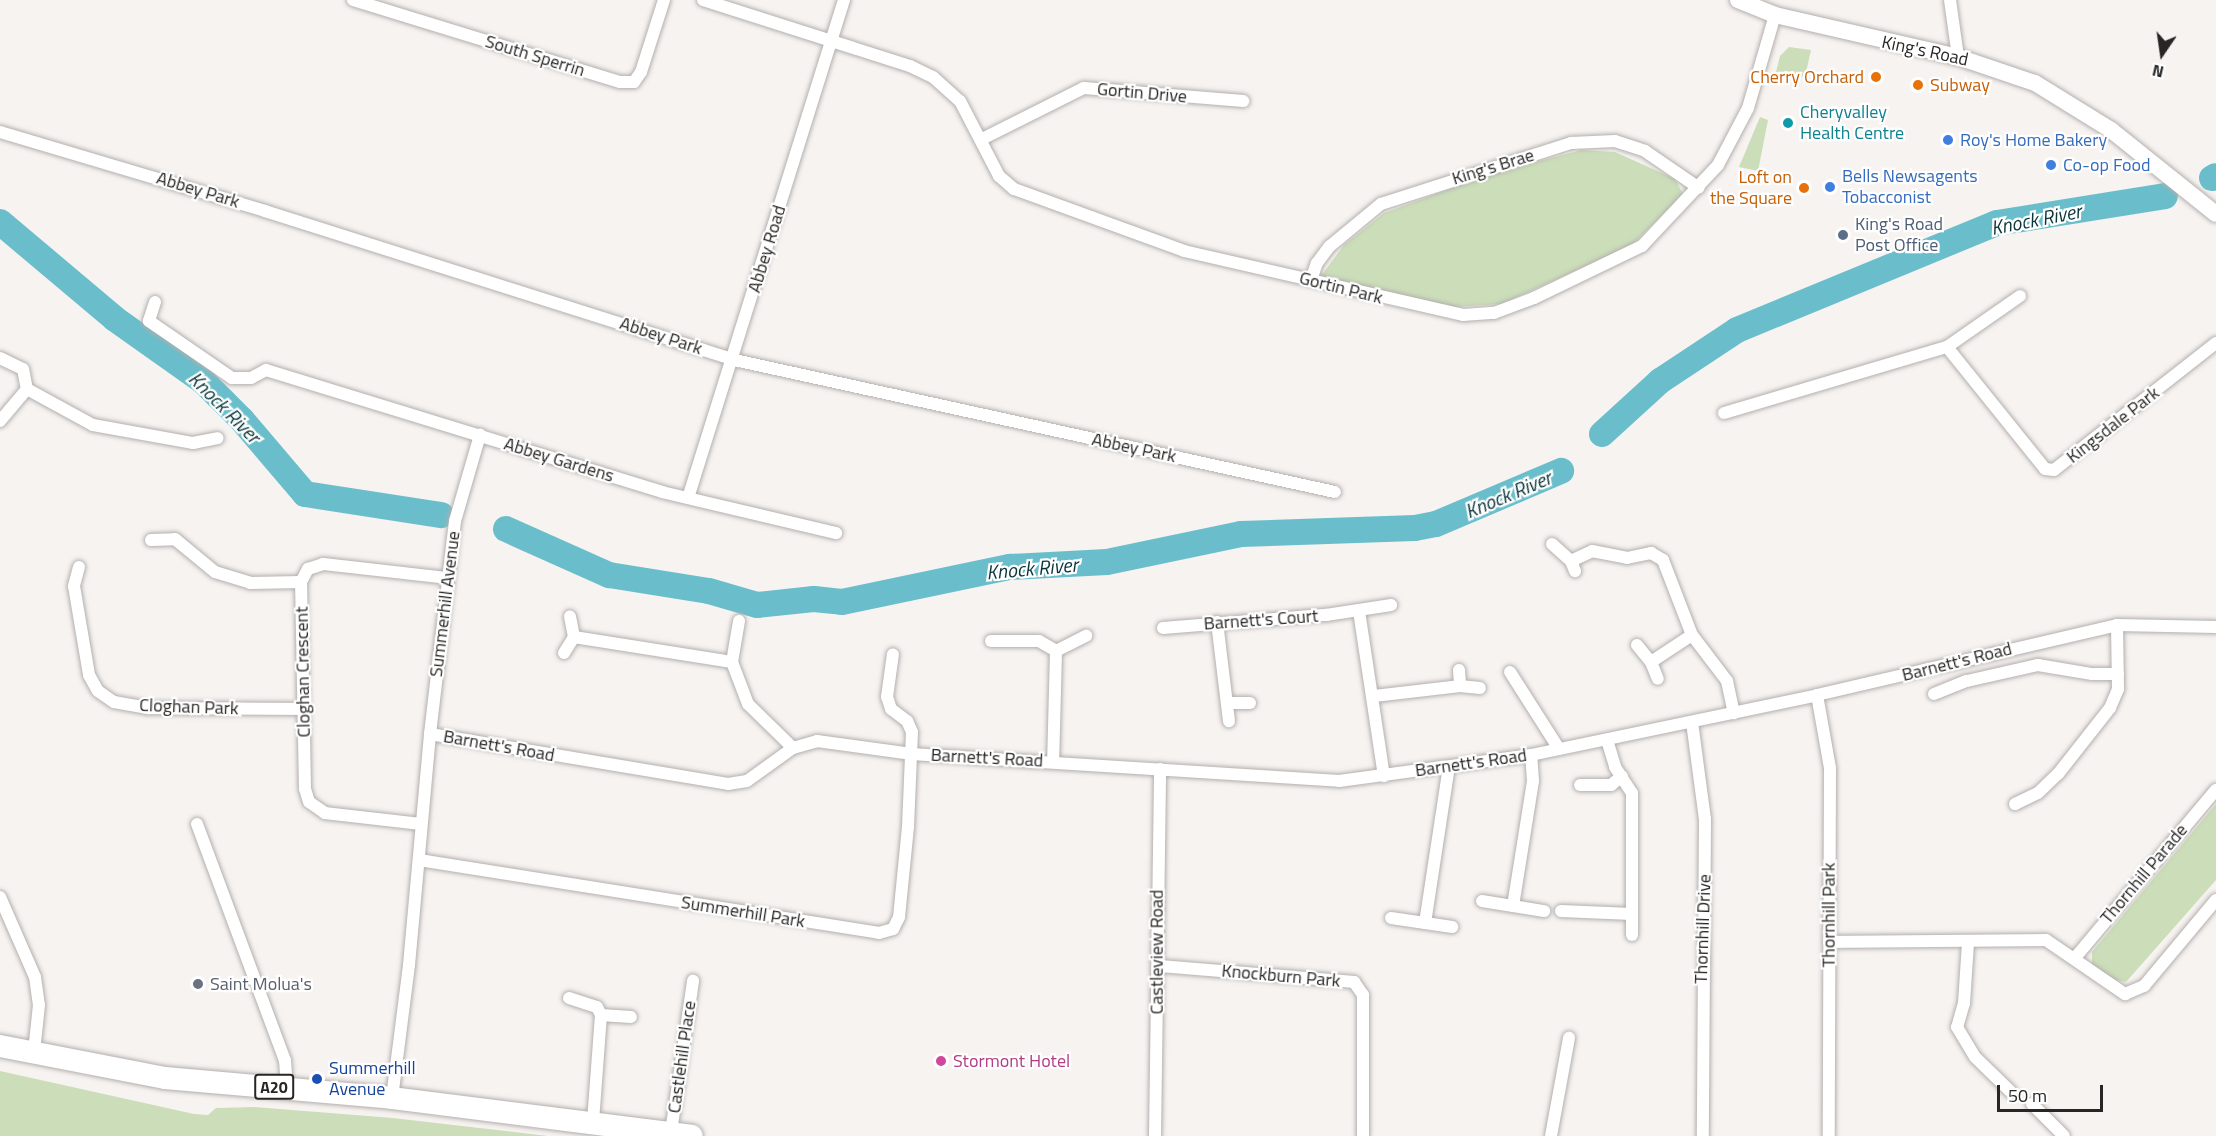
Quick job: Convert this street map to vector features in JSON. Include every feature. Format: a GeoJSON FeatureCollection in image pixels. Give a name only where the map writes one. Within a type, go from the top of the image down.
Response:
{"type":"FeatureCollection","features":[{"type":"Feature","properties":{"kind":"highway","name":"A20"},"geometry":{"type":"LineString","coordinates":[[0,1046],[142,1074],[593,1120],[681,1134]]}},
{"type":"Feature","properties":{"kind":"street","name":"South Sperrin"},"geometry":{"type":"LineString","coordinates":[[353,0],[620,82],[634,82],[641,72],[664,0]]}},
{"type":"Feature","properties":{"kind":"street","name":"Gortin Park"},"geometry":{"type":"LineString","coordinates":[[703,0],[832,40],[933,77],[960,101],[982,139],[999,176],[1014,189],[1184,252],[1463,315],[1494,313],[1589,274],[1642,246],[1699,188],[1718,165],[1748,108],[1775,15]]}},
{"type":"Feature","properties":{"kind":"street","name":"Abbey Road"},"geometry":{"type":"LineString","coordinates":[[688,498],[844,0]]}},
{"type":"Feature","properties":{"kind":"street","name":"King's Road"},"geometry":{"type":"LineString","coordinates":[[1738,0],[1775,15],[1958,57],[2012,73],[2065,98],[2216,214]]}},
{"type":"Feature","properties":{"kind":"street"},"geometry":{"type":"LineString","coordinates":[[1950,0],[1958,57]]}},
{"type":"Feature","properties":{"kind":"street","name":"Gortin Drive"},"geometry":{"type":"LineString","coordinates":[[982,139],[1084,87],[1243,101]]}},
{"type":"Feature","properties":{"kind":"street","name":"Abbey Park"},"geometry":{"type":"LineString","coordinates":[[0,132],[276,214],[733,359],[1335,492]]}},
{"type":"Feature","properties":{"kind":"street","name":"King's Brae"},"geometry":{"type":"LineString","coordinates":[[1311,280],[1317,263],[1330,246],[1381,204],[1571,143],[1615,141],[1635,147],[1670,166],[1699,188]]}},
{"type":"Feature","properties":{"kind":"street"},"geometry":{"type":"LineString","coordinates":[[1724,413],[1947,347],[2020,296]]}},
{"type":"Feature","properties":{"kind":"street","name":"Abbey Gardens"},"geometry":{"type":"LineString","coordinates":[[155,302],[149,321],[232,378],[251,378],[266,370],[688,498],[836,534]]}},
{"type":"Feature","properties":{"kind":"street","name":"Kingsdale Park"},"geometry":{"type":"LineString","coordinates":[[1947,347],[2045,469],[2054,470],[2216,343]]}},
{"type":"Feature","properties":{"kind":"street"},"geometry":{"type":"LineString","coordinates":[[0,358],[23,369],[27,389]]}},
{"type":"Feature","properties":{"kind":"street"},"geometry":{"type":"LineString","coordinates":[[0,421],[27,389]]}},
{"type":"Feature","properties":{"kind":"street"},"geometry":{"type":"LineString","coordinates":[[27,389],[93,425],[193,444],[218,438]]}},
{"type":"Feature","properties":{"kind":"street","name":"Summerhill Avenue"},"geometry":{"type":"LineString","coordinates":[[392,1098],[454,521],[480,435]]}},
{"type":"Feature","properties":{"kind":"street"},"geometry":{"type":"LineString","coordinates":[[151,540],[175,539],[215,572],[250,583],[301,582]]}},
{"type":"Feature","properties":{"kind":"street"},"geometry":{"type":"LineString","coordinates":[[1552,543],[1573,566],[1592,551],[1627,558],[1651,554],[1663,560],[1692,635],[1727,681],[1734,712]]}},
{"type":"Feature","properties":{"kind":"street","name":"Cloghan Crescent"},"geometry":{"type":"LineString","coordinates":[[421,824],[325,813],[309,802],[305,789],[301,582],[308,569],[323,564],[447,578]]}},
{"type":"Feature","properties":{"kind":"street","name":"Cloghan Park"},"geometry":{"type":"LineString","coordinates":[[79,567],[74,586],[89,675],[98,691],[114,702],[149,708],[303,709]]}},
{"type":"Feature","properties":{"kind":"street","name":"Barnett's Court"},"geometry":{"type":"LineString","coordinates":[[1163,628],[1359,611],[1391,605]]}},
{"type":"Feature","properties":{"kind":"street"},"geometry":{"type":"LineString","coordinates":[[1359,611],[1374,696],[1384,776]]}},
{"type":"Feature","properties":{"kind":"street"},"geometry":{"type":"LineString","coordinates":[[564,653],[574,637],[570,616]]}},
{"type":"Feature","properties":{"kind":"street"},"geometry":{"type":"LineString","coordinates":[[739,621],[732,662],[756,715],[793,748]]}},
{"type":"Feature","properties":{"kind":"street"},"geometry":{"type":"LineString","coordinates":[[1217,622],[1229,703],[1228,720]]}},
{"type":"Feature","properties":{"kind":"street"},"geometry":{"type":"LineString","coordinates":[[2015,804],[2038,794],[2058,774],[2110,708],[2118,689],[2116,625]]}},
{"type":"Feature","properties":{"kind":"street","name":"Barnett's Road"},"geometry":{"type":"LineString","coordinates":[[430,734],[728,784],[747,781],[793,748],[817,741],[912,754],[1339,781],[1531,755],[1607,740],[1817,695],[2116,625],[2216,627]]}},
{"type":"Feature","properties":{"kind":"street"},"geometry":{"type":"LineString","coordinates":[[1651,662],[1692,635]]}},
{"type":"Feature","properties":{"kind":"street"},"geometry":{"type":"LineString","coordinates":[[1056,651],[1086,636]]}},
{"type":"Feature","properties":{"kind":"street"},"geometry":{"type":"LineString","coordinates":[[574,637],[732,662]]}},
{"type":"Feature","properties":{"kind":"street"},"geometry":{"type":"LineString","coordinates":[[991,641],[1039,641],[1056,651]]}},
{"type":"Feature","properties":{"kind":"street"},"geometry":{"type":"LineString","coordinates":[[1637,645],[1651,662],[1658,679]]}},
{"type":"Feature","properties":{"kind":"street"},"geometry":{"type":"LineString","coordinates":[[1053,762],[1056,651]]}},
{"type":"Feature","properties":{"kind":"street","name":"Summerhill Park"},"geometry":{"type":"LineString","coordinates":[[419,860],[879,933],[893,929],[899,917],[912,732],[891,709],[887,697],[893,654]]}},
{"type":"Feature","properties":{"kind":"street"},"geometry":{"type":"LineString","coordinates":[[1934,694],[1967,681],[2038,665],[2092,674],[2118,674]]}},
{"type":"Feature","properties":{"kind":"street"},"geometry":{"type":"LineString","coordinates":[[1459,670],[1460,686]]}},
{"type":"Feature","properties":{"kind":"street","name":"Barnett's Road"},"geometry":{"type":"LineString","coordinates":[[1510,672],[1558,749]]}},
{"type":"Feature","properties":{"kind":"street"},"geometry":{"type":"LineString","coordinates":[[1374,696],[1460,686],[1480,688]]}},
{"type":"Feature","properties":{"kind":"street","name":"Thornhill Park"},"geometry":{"type":"LineString","coordinates":[[1817,695],[1830,768],[1829,1136]]}},
{"type":"Feature","properties":{"kind":"street"},"geometry":{"type":"LineString","coordinates":[[1229,703],[1250,704]]}},
{"type":"Feature","properties":{"kind":"street","name":"Thornhill Drive"},"geometry":{"type":"LineString","coordinates":[[1692,722],[1705,819],[1703,1136]]}},
{"type":"Feature","properties":{"kind":"street"},"geometry":{"type":"LineString","coordinates":[[1607,740],[1632,793],[1632,935]]}},
{"type":"Feature","properties":{"kind":"street"},"geometry":{"type":"LineString","coordinates":[[1513,906],[1533,781],[1531,755]]}},
{"type":"Feature","properties":{"kind":"street"},"geometry":{"type":"LineString","coordinates":[[1425,923],[1449,767]]}},
{"type":"Feature","properties":{"kind":"street","name":"Castleview Road"},"geometry":{"type":"LineString","coordinates":[[1155,1136],[1160,966],[1160,769]]}},
{"type":"Feature","properties":{"kind":"street"},"geometry":{"type":"LineString","coordinates":[[1580,785],[1611,785],[1622,776]]}},
{"type":"Feature","properties":{"kind":"street","name":"Thornhill Parade"},"geometry":{"type":"LineString","coordinates":[[2074,958],[2216,790]]}},
{"type":"Feature","properties":{"kind":"street"},"geometry":{"type":"LineString","coordinates":[[197,824],[285,1060],[287,1088]]}},
{"type":"Feature","properties":{"kind":"street"},"geometry":{"type":"LineString","coordinates":[[0,897],[35,977],[39,1005],[33,1052]]}},
{"type":"Feature","properties":{"kind":"street"},"geometry":{"type":"LineString","coordinates":[[1829,942],[1968,943],[2046,940],[2074,958],[2113,990],[2125,994],[2134,993],[2216,900]]}},
{"type":"Feature","properties":{"kind":"street"},"geometry":{"type":"LineString","coordinates":[[1482,901],[1544,911]]}},
{"type":"Feature","properties":{"kind":"street"},"geometry":{"type":"LineString","coordinates":[[1561,911],[1632,914]]}},
{"type":"Feature","properties":{"kind":"street"},"geometry":{"type":"LineString","coordinates":[[1391,918],[1452,927]]}},
{"type":"Feature","properties":{"kind":"street"},"geometry":{"type":"LineString","coordinates":[[1968,943],[1964,1003],[1957,1027],[1976,1057],[2011,1092]]}},
{"type":"Feature","properties":{"kind":"street","name":"Knockburn Park"},"geometry":{"type":"LineString","coordinates":[[1160,966],[1354,982],[1363,994],[1363,1136]]}},
{"type":"Feature","properties":{"kind":"street","name":"Castlehill Place"},"geometry":{"type":"LineString","coordinates":[[681,1134],[693,981]]}},
{"type":"Feature","properties":{"kind":"street"},"geometry":{"type":"LineString","coordinates":[[569,998],[597,1007],[601,1015],[593,1120]]}},
{"type":"Feature","properties":{"kind":"street"},"geometry":{"type":"LineString","coordinates":[[601,1015],[631,1017]]}},
{"type":"Feature","properties":{"kind":"street"},"geometry":{"type":"LineString","coordinates":[[1551,1136],[1569,1038]]}},
{"type":"Feature","properties":{"kind":"street"},"geometry":{"type":"LineString","coordinates":[[2032,1104],[2064,1136]]}},
{"type":"Feature","properties":{"kind":"green space"},"geometry":{"type":"Polygon","coordinates":[[[1789,47],[1811,50],[1805,77],[1776,72],[1780,56],[1789,47]]]}},
{"type":"Feature","properties":{"kind":"green space"},"geometry":{"type":"Polygon","coordinates":[[[1760,117],[1768,120],[1758,171],[1739,167],[1760,117]]]}},
{"type":"Feature","properties":{"kind":"green space"},"geometry":{"type":"Polygon","coordinates":[[[1582,150],[1615,152],[1675,179],[1683,194],[1632,245],[1502,304],[1453,307],[1321,276],[1344,245],[1384,213],[1497,172],[1582,150]]]}},
{"type":"Feature","properties":{"kind":"green space"},"geometry":{"type":"Polygon","coordinates":[[[2216,804],[2216,880],[2126,982],[2115,980],[2092,966],[2092,952],[2216,804]]]}},
{"type":"Feature","properties":{"kind":"green space"},"geometry":{"type":"Polygon","coordinates":[[[0,1071],[194,1114],[208,1115],[216,1108],[254,1107],[393,1118],[548,1136],[0,1136],[0,1071]]]}},
{"type":"Feature","properties":{"kind":"waterway","name":"Knock River"},"geometry":{"type":"LineString","coordinates":[[2212,178],[2216,176]]}},
{"type":"Feature","properties":{"kind":"waterway","name":"Knock River"},"geometry":{"type":"LineString","coordinates":[[1602,434],[1660,381],[1737,330],[1997,223],[2165,196]]}},
{"type":"Feature","properties":{"kind":"waterway","name":"Knock River"},"geometry":{"type":"LineString","coordinates":[[0,222],[115,319],[203,381],[242,420],[305,494],[441,515]]}},
{"type":"Feature","properties":{"kind":"waterway","name":"Knock River"},"geometry":{"type":"LineString","coordinates":[[506,529],[609,575],[709,591],[757,605],[814,599],[842,602],[1010,567],[1107,562],[1241,534],[1415,528],[1436,524],[1561,471]]}},
{"type":"Feature","properties":{"kind":"place","name":"Cherry Orchard"},"geometry":{"type":"Point","coordinates":[1876,77]}},
{"type":"Feature","properties":{"kind":"place","name":"Subway"},"geometry":{"type":"Point","coordinates":[1918,85]}},
{"type":"Feature","properties":{"kind":"place","name":"Cheryvalley Health Centre"},"geometry":{"type":"Point","coordinates":[1788,123]}},
{"type":"Feature","properties":{"kind":"place","name":"Roy's Home Bakery"},"geometry":{"type":"Point","coordinates":[1948,140]}},
{"type":"Feature","properties":{"kind":"place","name":"Co-op Food"},"geometry":{"type":"Point","coordinates":[2051,165]}},
{"type":"Feature","properties":{"kind":"place","name":"Bells Newsagents Tobacconist"},"geometry":{"type":"Point","coordinates":[1830,187]}},
{"type":"Feature","properties":{"kind":"place","name":"Loft on the Square"},"geometry":{"type":"Point","coordinates":[1804,188]}},
{"type":"Feature","properties":{"kind":"place","name":"King's Road Post Office"},"geometry":{"type":"Point","coordinates":[1843,235]}},
{"type":"Feature","properties":{"kind":"place","name":"Saint Molua's"},"geometry":{"type":"Point","coordinates":[198,984]}},
{"type":"Feature","properties":{"kind":"place","name":"Stormont Hotel"},"geometry":{"type":"Point","coordinates":[941,1061]}},
{"type":"Feature","properties":{"kind":"place","name":"Summerhill Avenue"},"geometry":{"type":"Point","coordinates":[317,1079]}}]}
